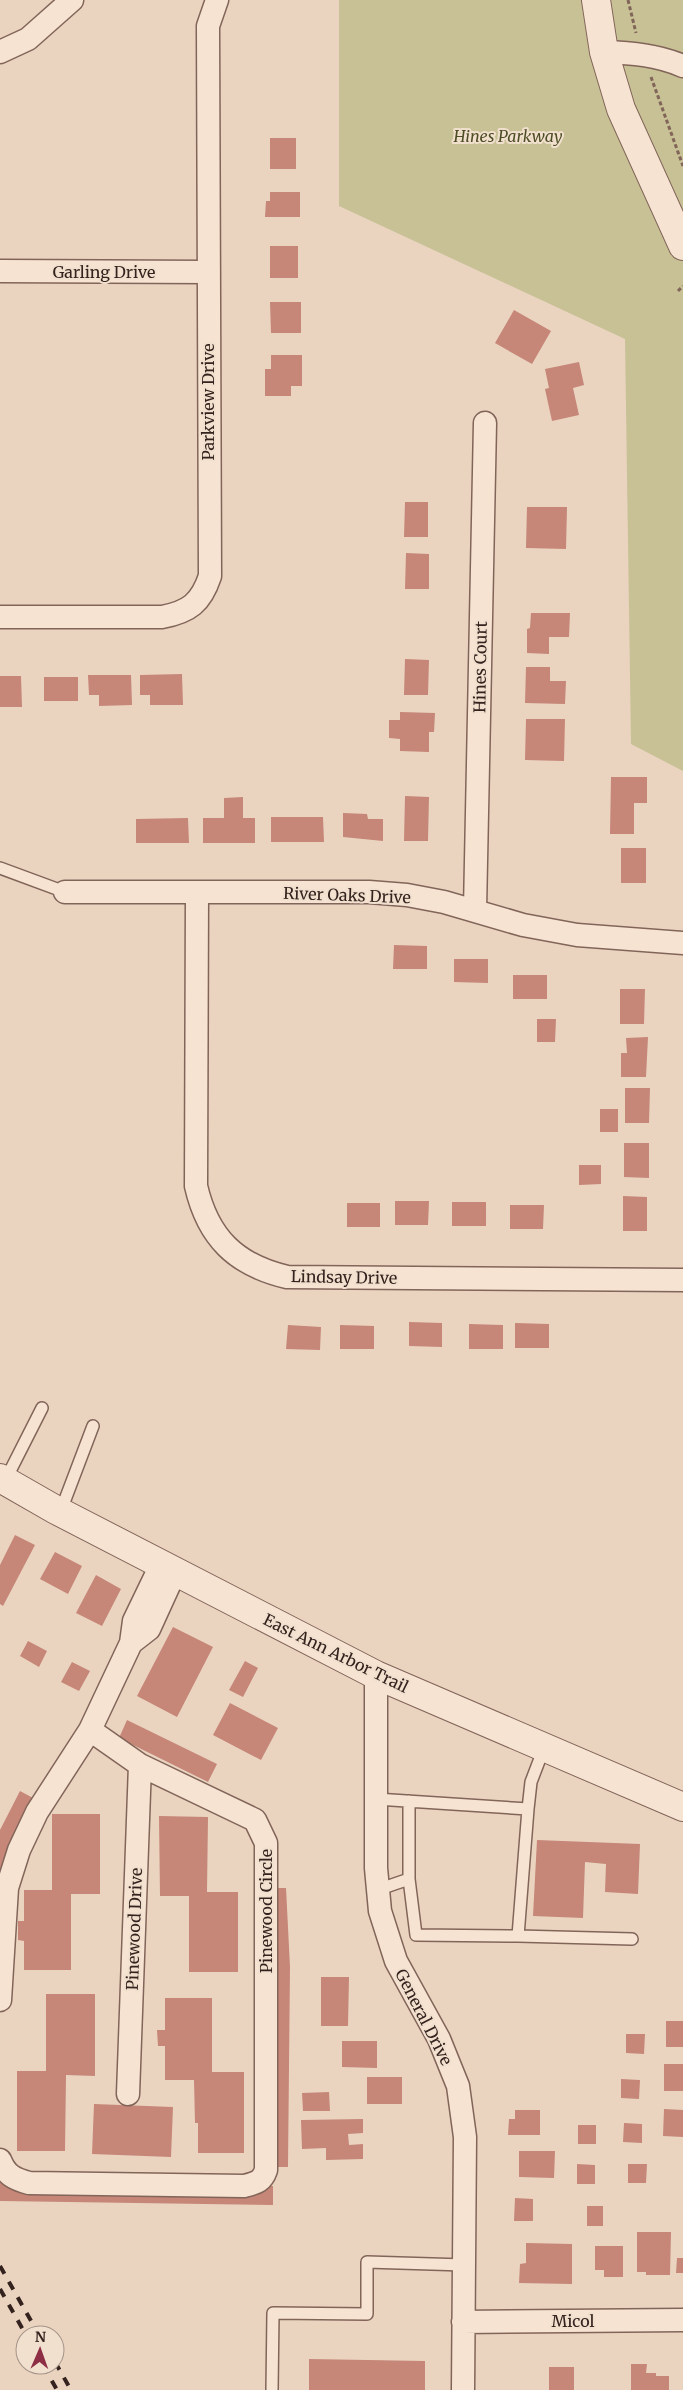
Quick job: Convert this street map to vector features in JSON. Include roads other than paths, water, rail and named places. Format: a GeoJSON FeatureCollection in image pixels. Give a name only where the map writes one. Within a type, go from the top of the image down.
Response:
{"type":"FeatureCollection","features":[{"type":"Feature","properties":{"kind":"street"},"geometry":{"type":"LineString","coordinates":[[0,52],[28,39],[72,0]]}},
{"type":"Feature","properties":{"kind":"street","name":"Parkview Drive"},"geometry":{"type":"LineString","coordinates":[[0,617],[162,617],[178,614],[188,609],[205,591],[210,576],[208,26],[217,0]]}},
{"type":"Feature","properties":{"kind":"street"},"geometry":{"type":"LineString","coordinates":[[596,0],[604,52],[622,109],[683,246]]}},
{"type":"Feature","properties":{"kind":"street"},"geometry":{"type":"LineString","coordinates":[[604,52],[642,54],[683,66]]}},
{"type":"Feature","properties":{"kind":"street","name":"Garling Drive"},"geometry":{"type":"LineString","coordinates":[[0,271],[208,272]]}},
{"type":"Feature","properties":{"kind":"street","name":"Hines Court"},"geometry":{"type":"LineString","coordinates":[[475,910],[485,423]]}},
{"type":"Feature","properties":{"kind":"street","name":"River Oaks Drive"},"geometry":{"type":"LineString","coordinates":[[65,892],[369,892],[407,895],[475,910],[523,924],[577,935],[683,943]]}},
{"type":"Feature","properties":{"kind":"street","name":"Lindsay Drive"},"geometry":{"type":"LineString","coordinates":[[197,893],[196,1186],[200,1205],[208,1222],[219,1239],[235,1255],[268,1273],[287,1277],[683,1280]]}},
{"type":"Feature","properties":{"kind":"street","name":"East Ann Arbor Trail"},"geometry":{"type":"LineString","coordinates":[[3,1480],[60,1513],[376,1675],[683,1807]]}},
{"type":"Feature","properties":{"kind":"street"},"geometry":{"type":"LineString","coordinates":[[0,2000],[7,1888],[19,1850],[37,1812],[90,1730],[131,1643],[148,1629],[168,1569]]}},
{"type":"Feature","properties":{"kind":"street","name":"General Drive"},"geometry":{"type":"LineString","coordinates":[[376,1675],[377,1890],[386,1932],[396,1961],[439,2039],[458,2086],[465,2137],[463,2390]]}},
{"type":"Feature","properties":{"kind":"street","name":"Pinewood Circle"},"geometry":{"type":"LineString","coordinates":[[0,2160],[4,2169],[13,2179],[29,2183],[244,2186],[257,2183],[263,2179],[266,2170],[266,1844],[255,1820],[140,1764],[90,1730]]}},
{"type":"Feature","properties":{"kind":"street","name":"Pinewood Drive"},"geometry":{"type":"LineString","coordinates":[[128,2094],[140,1764]]}},
{"type":"Feature","properties":{"kind":"street","name":"Micol"},"geometry":{"type":"LineString","coordinates":[[463,2322],[683,2320]]}},
{"type":"Feature","properties":{"kind":"lane"},"geometry":{"type":"LineString","coordinates":[[0,868],[65,892]]}},
{"type":"Feature","properties":{"kind":"lane"},"geometry":{"type":"LineString","coordinates":[[3,1480],[42,1408]]}},
{"type":"Feature","properties":{"kind":"lane"},"geometry":{"type":"LineString","coordinates":[[60,1513],[93,1426]]}},
{"type":"Feature","properties":{"kind":"lane"},"geometry":{"type":"LineString","coordinates":[[518,1936],[531,1782],[544,1747]]}},
{"type":"Feature","properties":{"kind":"lane"},"geometry":{"type":"LineString","coordinates":[[376,1800],[528,1809]]}},
{"type":"Feature","properties":{"kind":"lane"},"geometry":{"type":"LineString","coordinates":[[409,1801],[409,1879],[416,1935],[632,1939]]}},
{"type":"Feature","properties":{"kind":"lane"},"geometry":{"type":"LineString","coordinates":[[377,1890],[409,1879]]}},
{"type":"Feature","properties":{"kind":"lane"},"geometry":{"type":"LineString","coordinates":[[272,2390],[273,2313],[367,2314],[367,2262],[464,2265]]}},
{"type":"Feature","properties":{"kind":"railway"},"geometry":{"type":"LineString","coordinates":[[0,2266],[33,2325]]}},
{"type":"Feature","properties":{"kind":"railway"},"geometry":{"type":"LineString","coordinates":[[0,2289],[20,2325]]}},
{"type":"Feature","properties":{"kind":"railway"},"geometry":{"type":"LineString","coordinates":[[49,2375],[57,2390]]}},
{"type":"Feature","properties":{"kind":"railway"},"geometry":{"type":"LineString","coordinates":[[62,2375],[71,2390]]}},
{"type":"Feature","properties":{"kind":"park label","name":"Hines Parkway"},"geometry":{"type":"Point","coordinates":[508,136]}}]}
